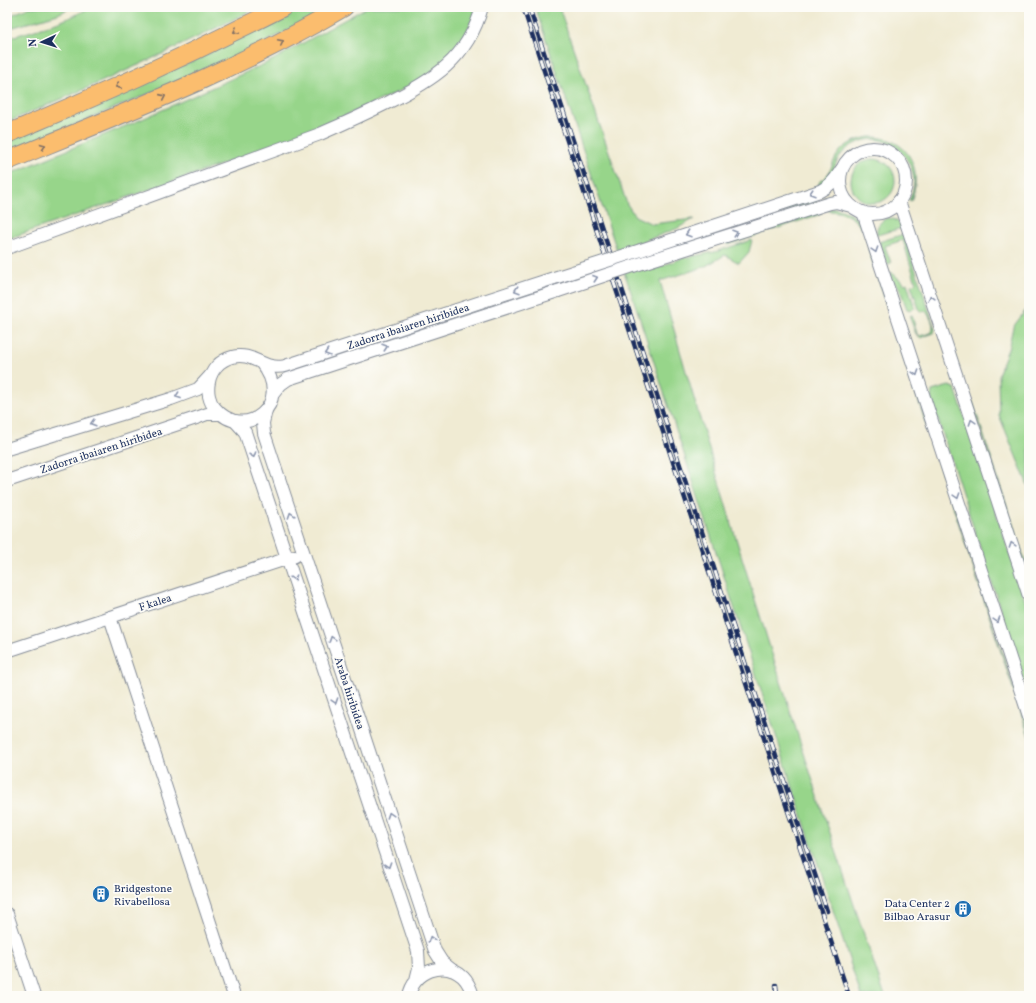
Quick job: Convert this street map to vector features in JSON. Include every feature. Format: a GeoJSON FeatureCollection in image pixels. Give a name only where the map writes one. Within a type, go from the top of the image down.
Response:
{"type":"FeatureCollection","features":[{"type":"Feature","properties":{"kind":"highway"},"geometry":{"type":"LineString","coordinates":[[7,134],[141,76],[283,7]]}},
{"type":"Feature","properties":{"kind":"highway"},"geometry":{"type":"LineString","coordinates":[[7,161],[132,110],[242,62],[311,27],[344,7]]}},
{"type":"Feature","properties":{"kind":"street"},"geometry":{"type":"LineString","coordinates":[[7,248],[320,134],[413,90],[452,62],[470,38],[482,7]]}},
{"type":"Feature","properties":{"kind":"street"},"geometry":{"type":"LineString","coordinates":[[867,148],[879,148],[889,152],[903,167],[905,176],[903,193],[899,200],[894,206],[879,213],[863,212],[851,206],[843,196],[840,183],[841,170],[847,160],[856,152],[867,148]]}},
{"type":"Feature","properties":{"kind":"street","name":"Zadorra ibaiaren hiribidea"},"geometry":{"type":"LineString","coordinates":[[262,364],[277,368],[285,366],[820,191],[828,187],[834,181],[841,170]]}},
{"type":"Feature","properties":{"kind":"street"},"geometry":{"type":"LineString","coordinates":[[899,200],[1029,596]]}},
{"type":"Feature","properties":{"kind":"street","name":"Zadorra ibaiaren hiribidea"},"geometry":{"type":"LineString","coordinates":[[273,394],[281,384],[288,379],[644,262],[830,202],[851,206]]}},
{"type":"Feature","properties":{"kind":"street"},"geometry":{"type":"LineString","coordinates":[[863,212],[1029,716]]}},
{"type":"Feature","properties":{"kind":"street"},"geometry":{"type":"LineString","coordinates":[[7,449],[171,399],[198,389],[223,360],[233,356],[253,358],[270,372],[273,383],[273,394],[270,403],[266,410],[257,418],[246,421],[235,421],[226,418],[219,414],[212,406],[208,386],[210,376]]}},
{"type":"Feature","properties":{"kind":"street","name":"Araba hiribidea"},"geometry":{"type":"LineString","coordinates":[[266,410],[263,423],[264,433],[435,951],[442,962],[462,976],[470,987],[473,996]]}},
{"type":"Feature","properties":{"kind":"street","name":"Zadorra ibaiaren hiribidea"},"geometry":{"type":"LineString","coordinates":[[7,482],[207,414],[219,414]]}},
{"type":"Feature","properties":{"kind":"street","name":"Araba hiribidea"},"geometry":{"type":"LineString","coordinates":[[235,421],[245,432],[418,951],[419,968],[416,980],[410,989],[409,996]]}},
{"type":"Feature","properties":{"kind":"street","name":"F kalea"},"geometry":{"type":"LineString","coordinates":[[7,650],[304,553]]}},
{"type":"Feature","properties":{"kind":"street"},"geometry":{"type":"LineString","coordinates":[[110,617],[234,996]]}},
{"type":"Feature","properties":{"kind":"street"},"geometry":{"type":"LineString","coordinates":[[7,914],[34,996]]}},
{"type":"Feature","properties":{"kind":"street"},"geometry":{"type":"LineString","coordinates":[[416,980],[427,971],[438,968],[452,970]]}},
{"type":"Feature","properties":{"kind":"green space"},"geometry":{"type":"Polygon","coordinates":[[[30,7],[72,7],[58,14],[7,29],[7,17],[30,7]]]}},
{"type":"Feature","properties":{"kind":"green space"},"geometry":{"type":"Polygon","coordinates":[[[91,7],[258,7],[134,67],[7,122],[7,38],[61,21],[91,7]]]}},
{"type":"Feature","properties":{"kind":"green space"},"geometry":{"type":"Polygon","coordinates":[[[298,7],[332,7],[241,55],[7,153],[7,141],[198,59],[298,7]]]}},
{"type":"Feature","properties":{"kind":"green space"},"geometry":{"type":"Polygon","coordinates":[[[367,7],[476,7],[474,16],[463,39],[450,56],[427,75],[398,92],[287,142],[7,239],[7,175],[140,120],[271,61],[367,7]]]}},
{"type":"Feature","properties":{"kind":"green space"},"geometry":{"type":"Polygon","coordinates":[[[535,7],[559,7],[627,204],[635,216],[652,224],[694,219],[676,229],[639,243],[648,271],[683,258],[715,252],[752,240],[749,252],[739,263],[725,255],[704,267],[660,281],[712,461],[796,729],[885,996],[861,996],[636,307],[535,7]]]}},
{"type":"Feature","properties":{"kind":"green space"},"geometry":{"type":"Polygon","coordinates":[[[869,137],[882,138],[893,142],[902,148],[909,156],[915,177],[911,201],[909,200],[914,182],[909,163],[896,148],[879,140],[869,139],[849,147],[838,159],[830,178],[818,186],[820,181],[827,175],[840,151],[848,144],[869,137]]]}},
{"type":"Feature","properties":{"kind":"green space"},"geometry":{"type":"Polygon","coordinates":[[[869,159],[877,159],[882,160],[889,165],[894,172],[894,190],[889,197],[882,202],[869,203],[861,200],[854,193],[851,185],[851,177],[854,169],[861,162],[869,159]]]}},
{"type":"Feature","properties":{"kind":"green space"},"geometry":{"type":"Polygon","coordinates":[[[816,198],[817,201],[715,234],[714,231],[816,198]]]}},
{"type":"Feature","properties":{"kind":"green space"},"geometry":{"type":"Polygon","coordinates":[[[835,208],[847,212],[855,217],[863,228],[861,228],[848,215],[829,211],[827,209],[835,208]]]}},
{"type":"Feature","properties":{"kind":"green space"},"geometry":{"type":"Polygon","coordinates":[[[820,211],[821,214],[727,245],[726,242],[820,211]]]}},
{"type":"Feature","properties":{"kind":"green space"},"geometry":{"type":"Polygon","coordinates":[[[887,218],[896,220],[902,228],[877,235],[879,225],[887,218]]]}},
{"type":"Feature","properties":{"kind":"green space"},"geometry":{"type":"Polygon","coordinates":[[[904,234],[935,329],[934,333],[920,338],[916,334],[910,318],[911,315],[919,336],[931,333],[933,324],[926,311],[920,312],[911,285],[916,283],[903,240],[885,246],[891,263],[888,264],[879,242],[904,234]]]}},
{"type":"Feature","properties":{"kind":"green space"},"geometry":{"type":"Polygon","coordinates":[[[868,248],[1029,733],[1029,737],[868,248]]]}},
{"type":"Feature","properties":{"kind":"green space"},"geometry":{"type":"Polygon","coordinates":[[[891,272],[905,284],[907,283],[915,308],[909,310],[907,309],[899,287],[892,281],[890,274],[891,272]]]}},
{"type":"Feature","properties":{"kind":"green space"},"geometry":{"type":"Polygon","coordinates":[[[1029,306],[1029,488],[999,415],[998,375],[1008,349],[1013,327],[1029,306]]]}},
{"type":"Feature","properties":{"kind":"green space"},"geometry":{"type":"Polygon","coordinates":[[[949,386],[955,388],[1029,613],[1029,696],[931,398],[932,391],[949,386]]]}},
{"type":"Feature","properties":{"kind":"green space"},"geometry":{"type":"Polygon","coordinates":[[[972,400],[1029,573],[1029,578],[971,401],[972,400]]]}},
{"type":"Feature","properties":{"kind":"railway"},"geometry":{"type":"LineString","coordinates":[[523,7],[849,996]]}},
{"type":"Feature","properties":{"kind":"railway"},"geometry":{"type":"LineString","coordinates":[[529,7],[827,911]]}},
{"type":"Feature","properties":{"kind":"railway"},"geometry":{"type":"LineString","coordinates":[[776,985],[777,996]]}},
{"type":"Feature","properties":{"kind":"place","name":"Bridgestone Rivabellosa"},"geometry":{"type":"Point","coordinates":[101,894]}},
{"type":"Feature","properties":{"kind":"place","name":"Data Center 2 Bilbao Arasur"},"geometry":{"type":"Point","coordinates":[963,909]}}]}
